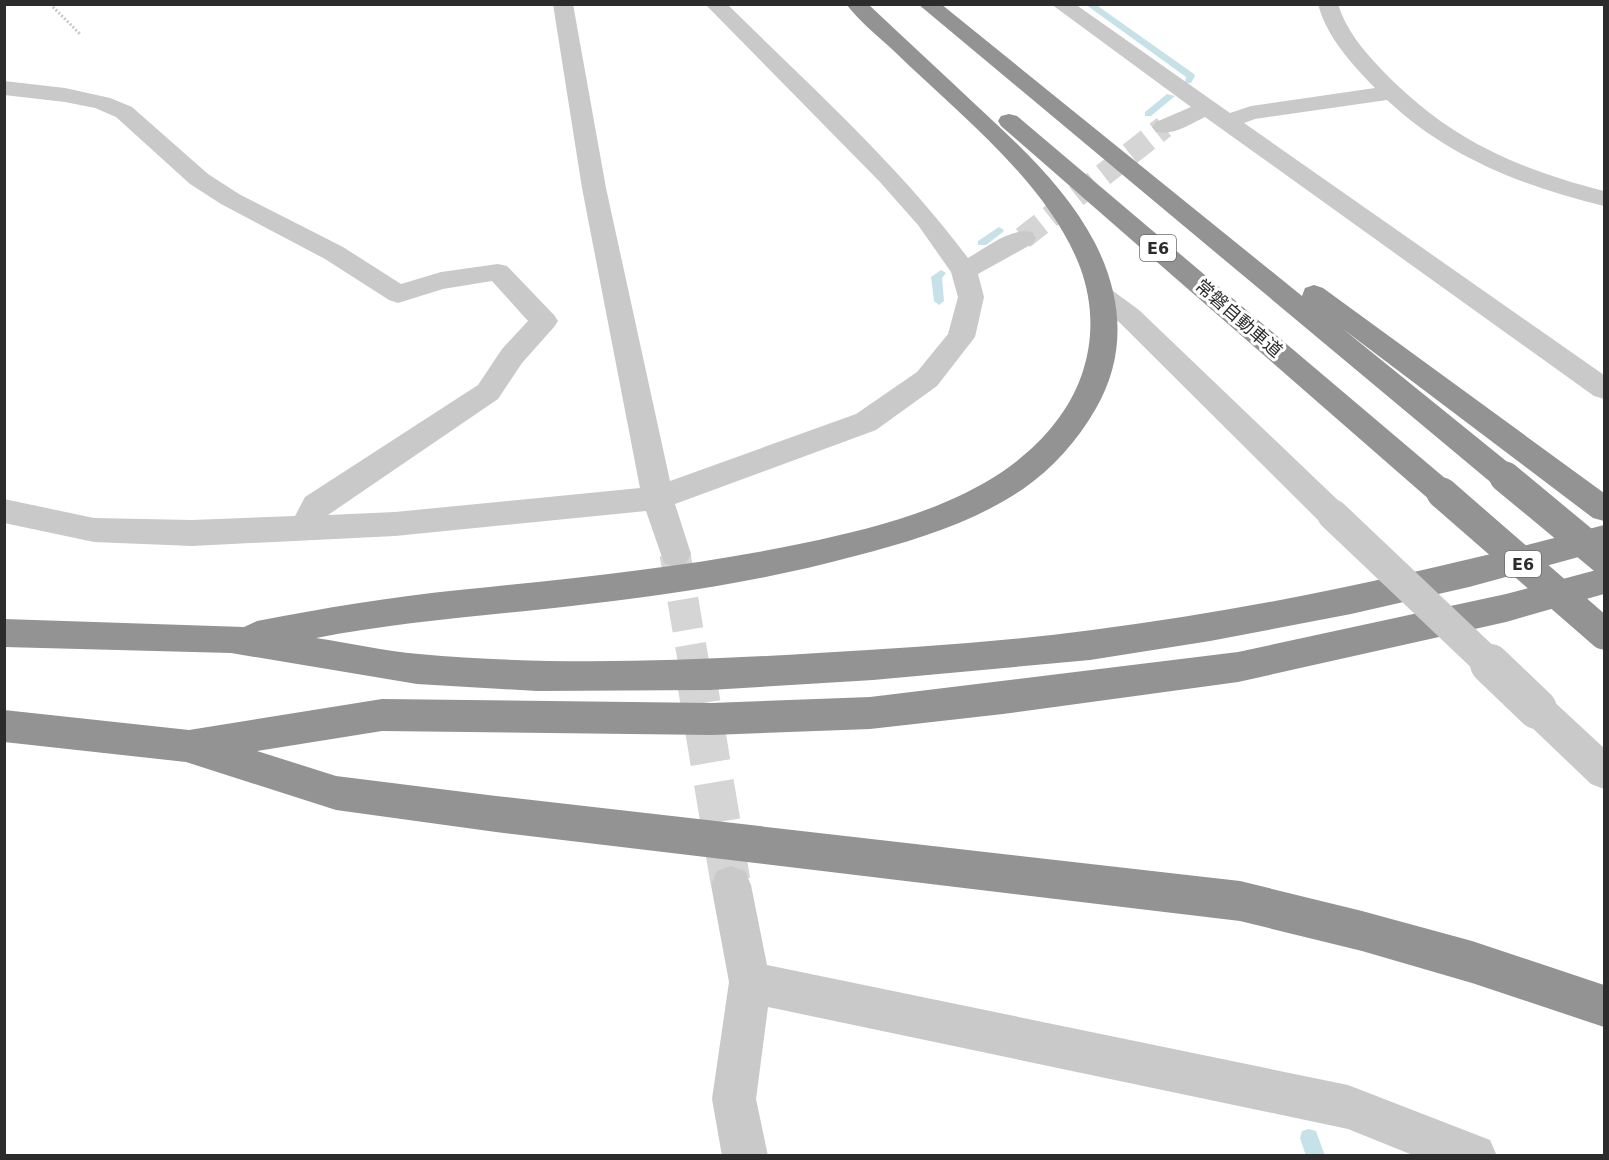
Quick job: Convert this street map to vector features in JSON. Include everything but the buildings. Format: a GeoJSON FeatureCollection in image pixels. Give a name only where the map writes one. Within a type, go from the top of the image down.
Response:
{"type":"FeatureCollection","features":[{"type":"Feature","properties":{"kind":"highway"},"geometry":{"type":"LineString","coordinates":[[231,639],[401,610],[656,583],[768,565],[917,526],[967,505],[1011,481],[1048,452],[1075,420],[1100,371],[1106,325],[1104,297],[1087,252],[1071,223],[1047,190],[1000,140],[855,4]]}},
{"type":"Feature","properties":{"kind":"highway","name":"常磐自動車道"},"geometry":{"type":"LineString","coordinates":[[872,4],[1605,634]]}},
{"type":"Feature","properties":{"kind":"highway","name":"E6"},"geometry":{"type":"LineString","coordinates":[[927,4],[1605,559]]}},
{"type":"Feature","properties":{"kind":"highway"},"geometry":{"type":"LineString","coordinates":[[1011,71],[1605,509]]}},
{"type":"Feature","properties":{"kind":"highway"},"geometry":{"type":"LineString","coordinates":[[4,633],[231,639],[417,669],[537,676],[710,675],[873,665],[1090,645],[1210,627],[1351,600],[1469,574],[1605,538]]}},
{"type":"Feature","properties":{"kind":"highway"},"geometry":{"type":"LineString","coordinates":[[186,746],[382,715],[712,718],[870,712],[1003,698],[1238,667],[1506,609],[1605,581]]}},
{"type":"Feature","properties":{"kind":"highway"},"geometry":{"type":"LineString","coordinates":[[4,726],[186,746],[336,793],[496,814],[1240,901],[1362,931],[1472,962],[1605,1006]]}},
{"type":"Feature","properties":{"kind":"street"},"geometry":{"type":"LineString","coordinates":[[563,4],[594,188],[658,498],[675,554]]}},
{"type":"Feature","properties":{"kind":"street"},"geometry":{"type":"LineString","coordinates":[[4,512],[94,530],[192,533],[395,524],[658,498],[866,422],[927,379],[961,337],[971,297],[964,271],[927,220],[888,176],[715,4]]}},
{"type":"Feature","properties":{"kind":"street"},"geometry":{"type":"LineString","coordinates":[[1061,4],[1605,388]]}},
{"type":"Feature","properties":{"kind":"street"},"geometry":{"type":"LineString","coordinates":[[1328,4],[1334,22],[1348,45],[1390,93],[1439,132],[1529,178],[1605,199]]}},
{"type":"Feature","properties":{"kind":"street"},"geometry":{"type":"LineString","coordinates":[[4,88],[65,95],[102,103],[124,112],[199,178],[230,199],[334,253],[398,294],[441,281],[498,272],[544,321],[512,356],[488,392],[316,506],[306,527]]}},
{"type":"Feature","properties":{"kind":"street"},"geometry":{"type":"LineString","coordinates":[[1164,127],[1216,115],[1251,113],[1390,93]]}},
{"type":"Feature","properties":{"kind":"street"},"geometry":{"type":"LineString","coordinates":[[964,271],[1023,238]]}},
{"type":"Feature","properties":{"kind":"street"},"geometry":{"type":"LineString","coordinates":[[1104,297],[1129,316],[1332,515],[1605,772]]}},
{"type":"Feature","properties":{"kind":"street"},"geometry":{"type":"LineString","coordinates":[[731,885],[750,982],[734,1099],[745,1155]]}},
{"type":"Feature","properties":{"kind":"street"},"geometry":{"type":"LineString","coordinates":[[750,982],[1348,1107],[1474,1155]]}},
{"type":"Feature","properties":{"kind":"path"},"geometry":{"type":"LineString","coordinates":[[50,4],[80,34]]}},
{"type":"Feature","properties":{"kind":"waterway"},"geometry":{"type":"LineString","coordinates":[[1089,4],[1191,76],[1188,81]]}},
{"type":"Feature","properties":{"kind":"waterway"},"geometry":{"type":"LineString","coordinates":[[1148,114],[1170,96]]}},
{"type":"Feature","properties":{"kind":"waterway"},"geometry":{"type":"LineString","coordinates":[[982,243],[999,230]]}},
{"type":"Feature","properties":{"kind":"waterway"},"geometry":{"type":"LineString","coordinates":[[939,301],[936,277],[941,273]]}},
{"type":"Feature","properties":{"kind":"waterway"},"geometry":{"type":"LineString","coordinates":[[1309,1138],[1316,1156]]}},
{"type":"Feature","properties":{"kind":"tunnel"},"geometry":{"type":"LineString","coordinates":[[1023,238],[1164,127]]}},
{"type":"Feature","properties":{"kind":"tunnel"},"geometry":{"type":"LineString","coordinates":[[675,554],[694,665]]}},
{"type":"Feature","properties":{"kind":"tunnel"},"geometry":{"type":"LineString","coordinates":[[694,664],[731,885]]}}]}
